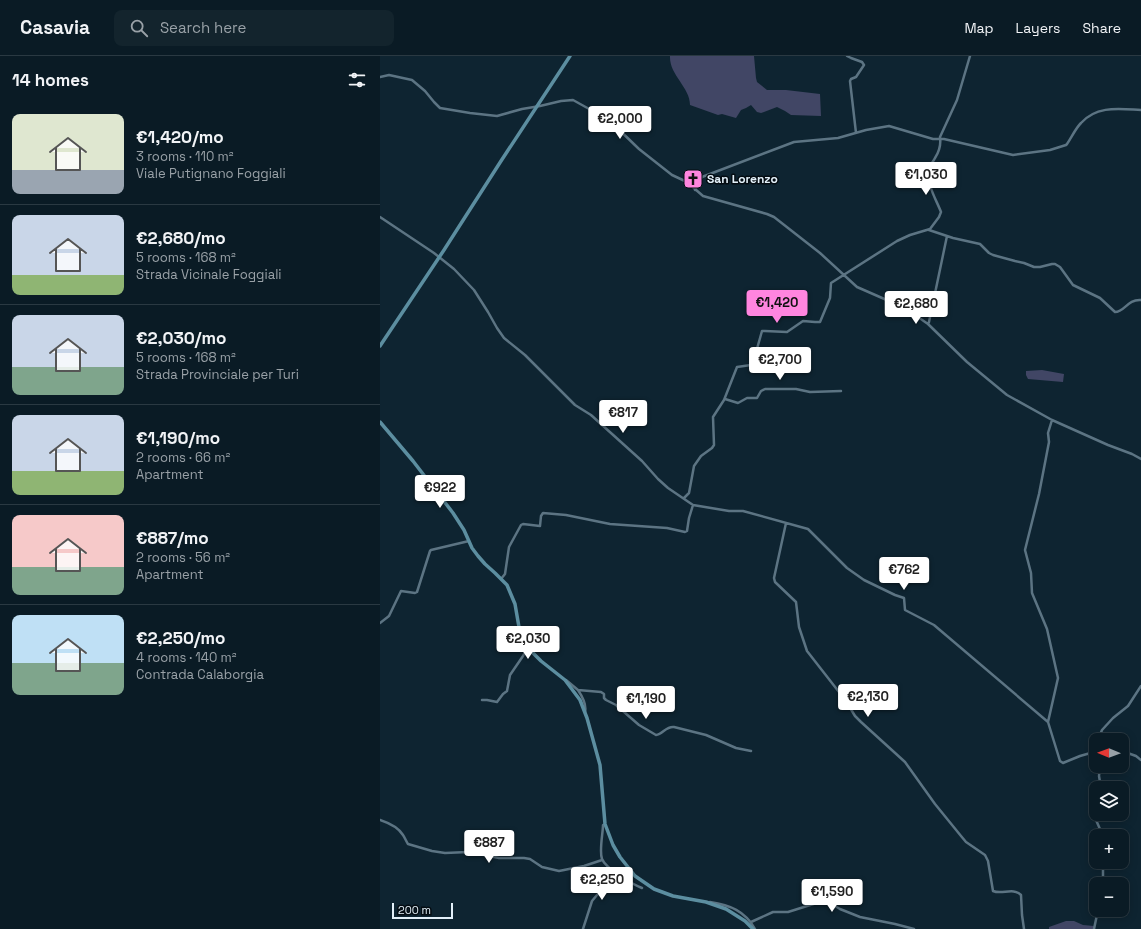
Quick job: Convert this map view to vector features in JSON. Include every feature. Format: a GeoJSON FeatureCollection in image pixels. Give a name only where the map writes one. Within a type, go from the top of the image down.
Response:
{"type":"FeatureCollection","features":[{"type":"Feature","properties":{"kind":"main road"},"geometry":{"type":"LineString","coordinates":[[380,346],[436,263],[570,56]]}},
{"type":"Feature","properties":{"kind":"main road"},"geometry":{"type":"LineString","coordinates":[[380,422],[413,461],[461,525],[472,548],[485,564],[507,585],[515,604],[518,628],[525,644],[537,658],[565,680],[577,695],[585,712],[600,765],[605,824],[613,845],[629,870],[654,889],[668,895],[706,902],[731,912],[754,929]]}},
{"type":"Feature","properties":{"kind":"street"},"geometry":{"type":"LineString","coordinates":[[847,56],[864,62],[864,65],[856,77],[850,81],[856,132]]}},
{"type":"Feature","properties":{"kind":"street"},"geometry":{"type":"LineString","coordinates":[[929,230],[941,214],[932,191],[929,178],[930,167],[938,154],[941,133],[957,100],[970,56]]}},
{"type":"Feature","properties":{"kind":"street"},"geometry":{"type":"LineString","coordinates":[[380,77],[389,75],[412,80],[425,91],[438,106],[470,113],[497,116],[540,104],[573,100],[609,120],[666,171],[687,182],[706,198],[774,217],[820,253],[857,287],[905,308],[928,324],[976,370],[1007,395],[1052,420],[1141,459]]}},
{"type":"Feature","properties":{"kind":"street"},"geometry":{"type":"LineString","coordinates":[[695,190],[702,177],[794,142],[838,138],[856,132],[889,126],[930,138],[1011,155],[1046,151],[1067,144],[1080,123],[1091,115],[1110,108],[1141,110]]}},
{"type":"Feature","properties":{"kind":"street"},"geometry":{"type":"LineString","coordinates":[[380,217],[449,264],[462,276],[483,302],[500,333],[525,355],[575,405],[591,415],[642,461],[663,484],[693,505],[729,511],[744,511],[808,529],[847,568],[864,580],[904,598],[905,610],[934,625],[1048,722]]}},
{"type":"Feature","properties":{"kind":"street"},"geometry":{"type":"LineString","coordinates":[[684,498],[688,493],[694,466],[701,456],[714,445],[713,417],[725,399],[737,367],[751,365],[754,363],[762,332],[788,332],[803,321],[820,322],[830,298],[830,285],[843,275],[897,241],[910,235],[929,230],[980,244],[993,255],[1024,262],[1034,267],[1052,264],[1058,265],[1073,285],[1100,298],[1115,312],[1119,312],[1134,301],[1141,300]]}},
{"type":"Feature","properties":{"kind":"street"},"geometry":{"type":"LineString","coordinates":[[928,324],[947,236]]}},
{"type":"Feature","properties":{"kind":"street"},"geometry":{"type":"LineString","coordinates":[[725,399],[739,403],[747,398],[757,398],[761,391],[765,389],[796,389],[810,392],[841,391]]}},
{"type":"Feature","properties":{"kind":"street"},"geometry":{"type":"LineString","coordinates":[[1052,420],[1048,433],[1049,442],[1039,494],[1025,550],[1031,573],[1032,593],[1047,629],[1058,678],[1048,722],[1060,762],[1063,763],[1080,756],[1089,755]]}},
{"type":"Feature","properties":{"kind":"street"},"geometry":{"type":"LineString","coordinates":[[501,579],[505,574],[509,547],[521,525],[540,526],[541,516],[543,513],[581,518],[610,524],[667,528],[685,532],[688,531],[689,518],[693,505]]}},
{"type":"Feature","properties":{"kind":"street"},"geometry":{"type":"LineString","coordinates":[[786,523],[774,578],[775,582],[796,602],[799,627],[807,651],[846,701],[855,716],[905,762],[935,804],[963,839],[985,855],[988,861],[993,891],[1018,892],[1021,894],[1024,929]]}},
{"type":"Feature","properties":{"kind":"street"},"geometry":{"type":"LineString","coordinates":[[380,622],[388,616],[401,592],[417,592],[431,550],[469,541]]}},
{"type":"Feature","properties":{"kind":"street"},"geometry":{"type":"LineString","coordinates":[[482,700],[497,702],[507,691],[510,675],[526,650]]}},
{"type":"Feature","properties":{"kind":"street"},"geometry":{"type":"LineString","coordinates":[[565,680],[578,690],[584,700],[585,712]]}},
{"type":"Feature","properties":{"kind":"street"},"geometry":{"type":"LineString","coordinates":[[1101,733],[1113,718],[1128,706],[1141,686]]}},
{"type":"Feature","properties":{"kind":"street"},"geometry":{"type":"LineString","coordinates":[[578,690],[601,692],[604,694],[604,698],[616,705],[634,721],[656,735],[669,727],[674,727],[706,734],[736,748],[751,751]]}},
{"type":"Feature","properties":{"kind":"street"},"geometry":{"type":"LineString","coordinates":[[1129,754],[1141,760]]}},
{"type":"Feature","properties":{"kind":"street"},"geometry":{"type":"LineString","coordinates":[[380,820],[398,828],[408,844],[432,851],[445,853],[465,852],[499,858],[524,858],[542,867],[559,871],[584,866],[602,860]]}},
{"type":"Feature","properties":{"kind":"street"},"geometry":{"type":"LineString","coordinates":[[605,824],[603,824],[601,851],[602,860],[616,873],[632,884],[642,888]]}},
{"type":"Feature","properties":{"kind":"street"},"geometry":{"type":"LineString","coordinates":[[583,929],[592,901],[603,890],[607,881],[616,873]]}},
{"type":"Feature","properties":{"kind":"street"},"geometry":{"type":"LineString","coordinates":[[751,922],[773,912],[788,912],[822,901],[830,903],[840,909],[860,917],[914,929]]}},
{"type":"Feature","properties":{"kind":"street"},"geometry":{"type":"LineString","coordinates":[[706,902],[713,902],[738,910],[751,922],[754,929]]}},
{"type":"Feature","properties":{"kind":"street"},"geometry":{"type":"LineString","coordinates":[[1094,929],[1097,917]]}},
{"type":"Feature","properties":{"kind":"shaded area"},"geometry":{"type":"Polygon","coordinates":[[[670,56],[754,56],[757,82],[767,90],[786,90],[820,94],[821,116],[791,115],[777,107],[761,113],[757,112],[751,105],[741,110],[736,118],[722,114],[718,115],[690,105],[687,92],[673,69],[670,56]]]}},
{"type":"Feature","properties":{"kind":"shaded area"},"geometry":{"type":"Polygon","coordinates":[[[685,177],[700,177],[697,186],[695,188],[685,180],[685,177]]]}},
{"type":"Feature","properties":{"kind":"shaded area"},"geometry":{"type":"Polygon","coordinates":[[[1042,370],[1064,374],[1063,382],[1028,379],[1026,375],[1026,371],[1042,370]]]}},
{"type":"Feature","properties":{"kind":"shaded area"},"geometry":{"type":"Polygon","coordinates":[[[1066,921],[1074,921],[1083,925],[1094,926],[1093,929],[1049,929],[1049,927],[1066,921]]]}},
{"type":"Feature","properties":{"kind":"place","name":"San Lorenzo"},"geometry":{"type":"Point","coordinates":[693,179]}}]}
